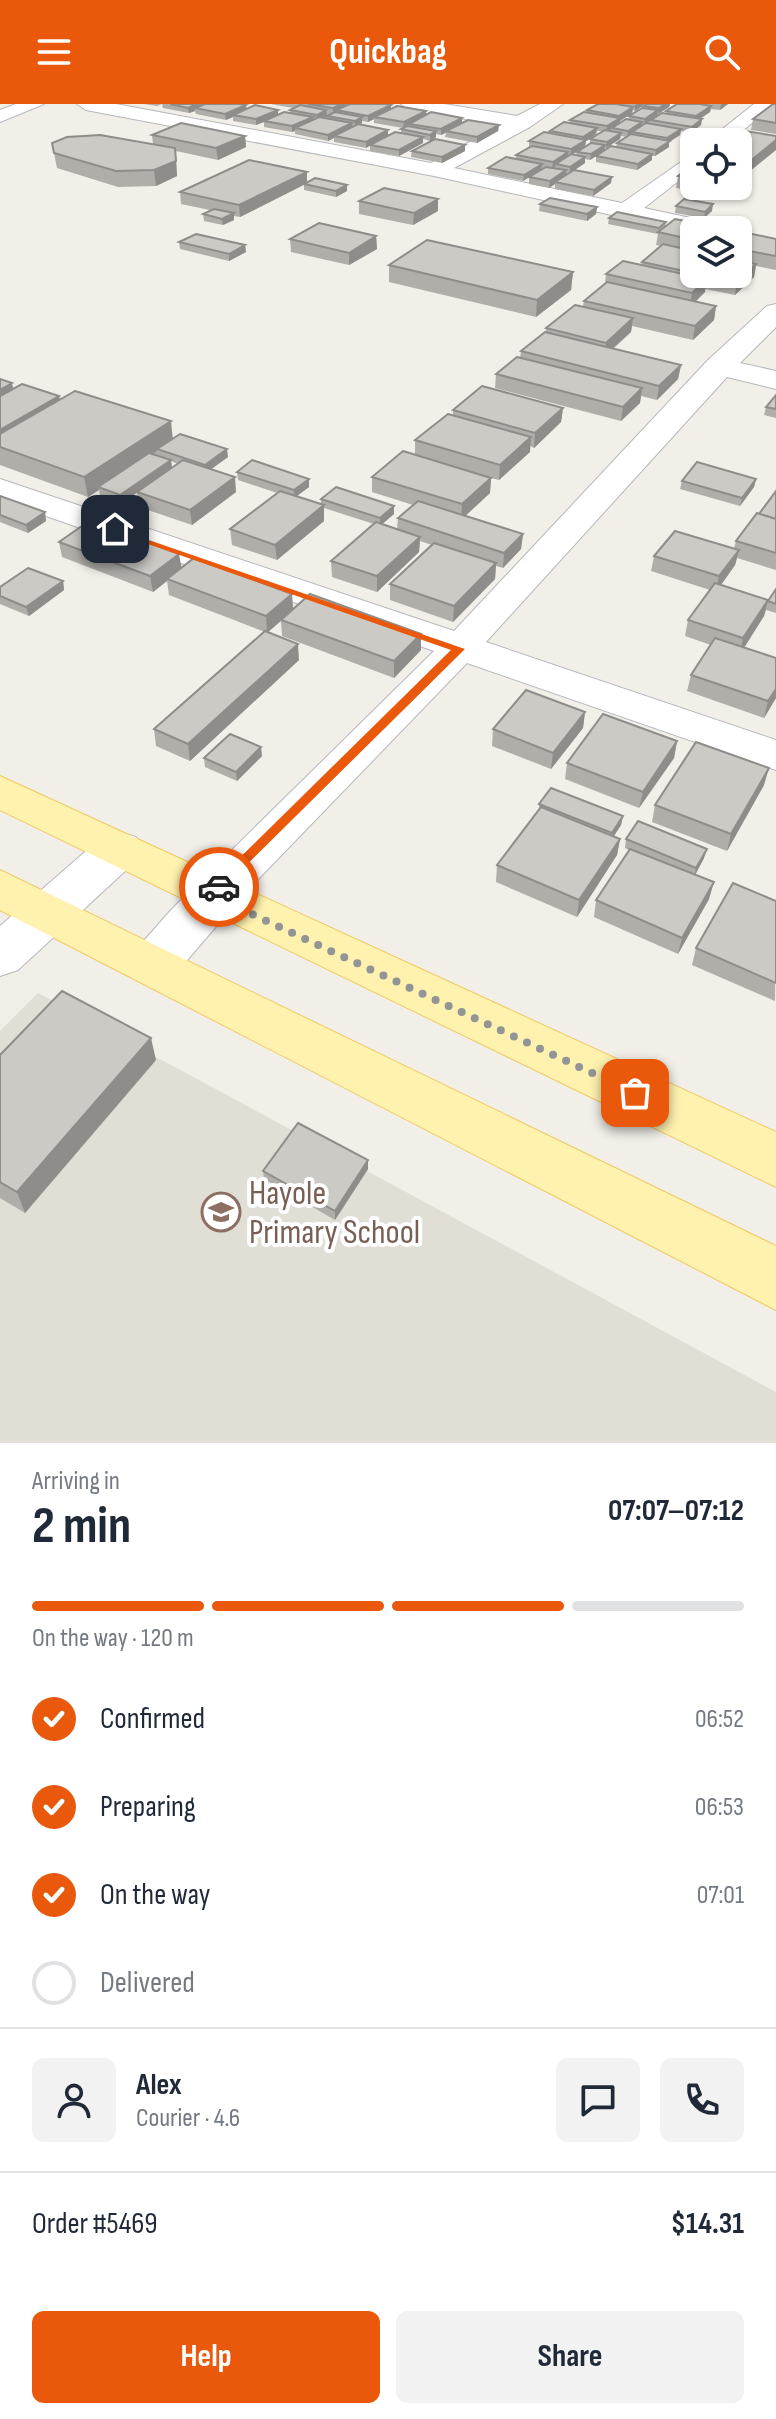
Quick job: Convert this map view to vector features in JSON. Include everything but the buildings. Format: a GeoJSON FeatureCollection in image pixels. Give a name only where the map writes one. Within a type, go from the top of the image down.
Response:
{"type":"FeatureCollection","features":[{"type":"Feature","properties":{"kind":"main road"},"geometry":{"type":"LineString","coordinates":[[0,791],[211,895],[776,1160]]}},
{"type":"Feature","properties":{"kind":"main road"},"geometry":{"type":"LineString","coordinates":[[0,888],[776,1279]]}},
{"type":"Feature","properties":{"kind":"street"},"geometry":{"type":"LineString","coordinates":[[0,116],[35,104]]}},
{"type":"Feature","properties":{"kind":"street"},"geometry":{"type":"LineString","coordinates":[[86,104],[434,170],[680,223]]}},
{"type":"Feature","properties":{"kind":"street"},"geometry":{"type":"LineString","coordinates":[[410,104],[523,123]]}},
{"type":"Feature","properties":{"kind":"street"},"geometry":{"type":"LineString","coordinates":[[434,170],[554,104]]}},
{"type":"Feature","properties":{"kind":"street"},"geometry":{"type":"LineString","coordinates":[[734,128],[766,104]]}},
{"type":"Feature","properties":{"kind":"street"},"geometry":{"type":"LineString","coordinates":[[625,212],[680,170]]}},
{"type":"Feature","properties":{"kind":"street"},"geometry":{"type":"LineString","coordinates":[[153,965],[211,895],[459,649],[718,366],[776,312]]}},
{"type":"Feature","properties":{"kind":"street"},"geometry":{"type":"LineString","coordinates":[[718,366],[776,380]]}},
{"type":"Feature","properties":{"kind":"street"},"geometry":{"type":"LineString","coordinates":[[0,489],[459,649],[776,755]]}},
{"type":"Feature","properties":{"kind":"street"},"geometry":{"type":"LineString","coordinates":[[0,956],[119,849]]}},
{"type":"Feature","properties":{"kind":"shaded area","name":"Hayole Primary School"},"geometry":{"type":"Polygon","coordinates":[[[38,993],[776,1392],[776,1443],[0,1443],[0,1031],[38,993]]]}},
{"type":"Feature","properties":{"kind":"way so far"},"geometry":{"type":"LineString","coordinates":[[219,887],[211,895],[635,1093]]}},
{"type":"Feature","properties":{"kind":"place","name":"Hayole Primary School"},"geometry":{"type":"Point","coordinates":[221,1212]}},
{"type":"Feature","properties":{"kind":"route"},"geometry":{"type":"LineString","coordinates":[[115,529],[459,649],[219,887]]}}]}
